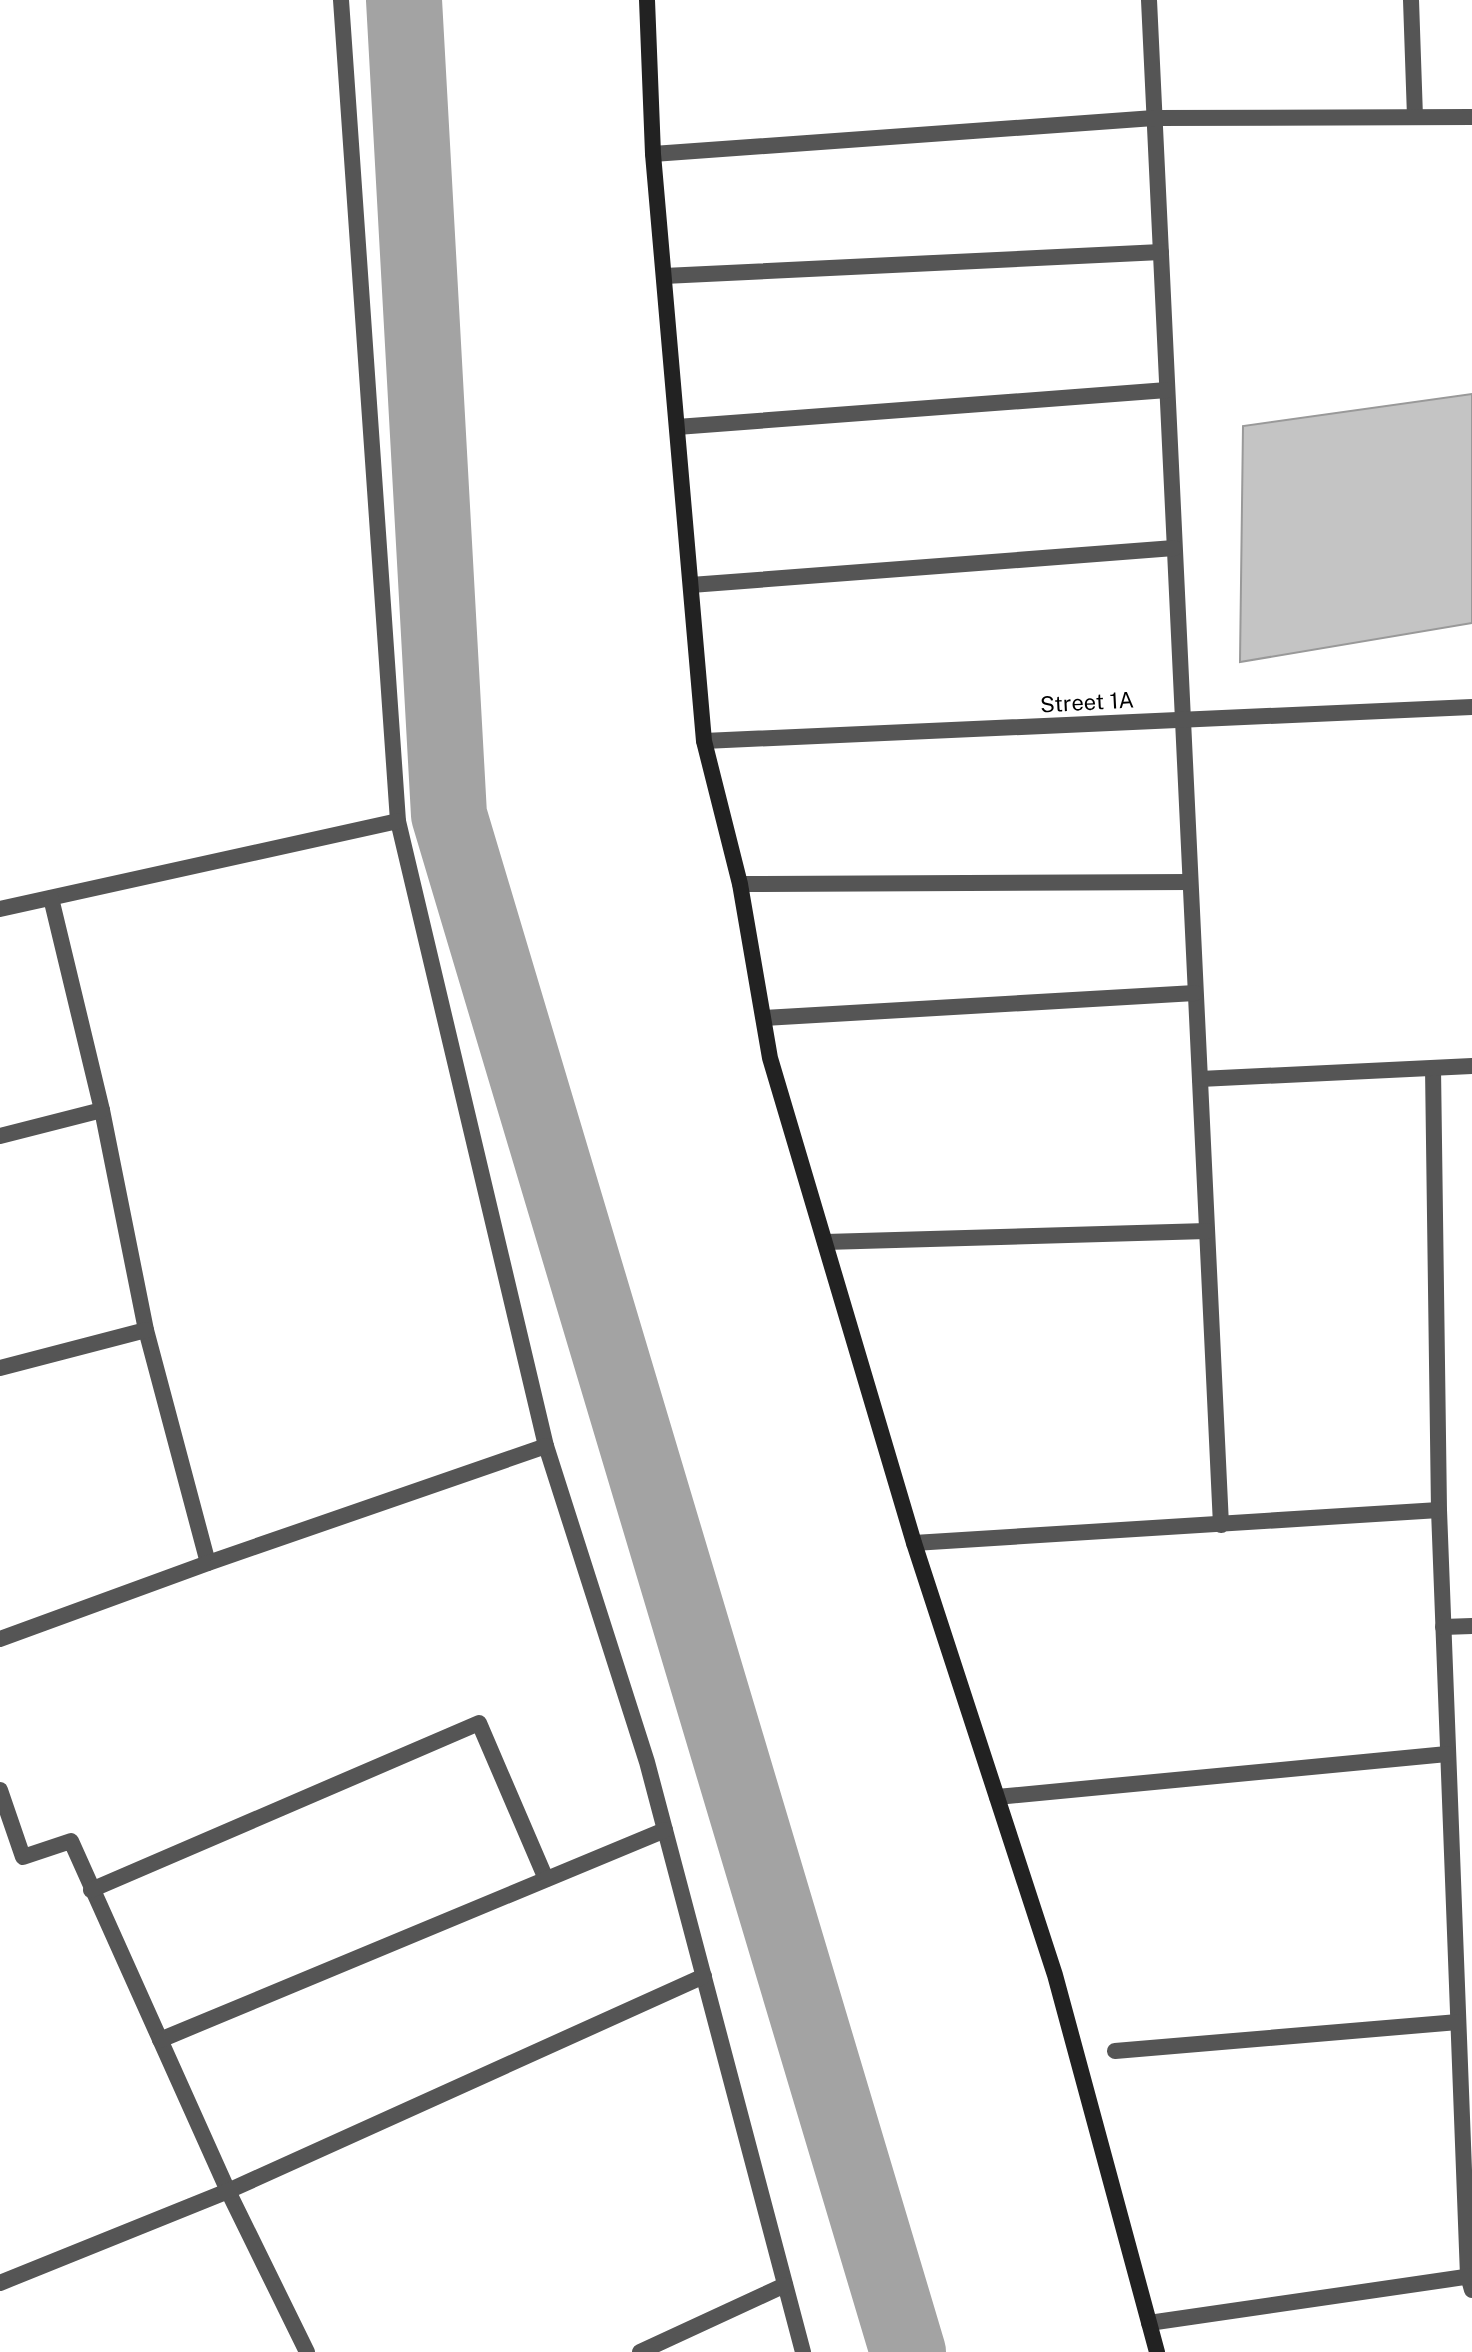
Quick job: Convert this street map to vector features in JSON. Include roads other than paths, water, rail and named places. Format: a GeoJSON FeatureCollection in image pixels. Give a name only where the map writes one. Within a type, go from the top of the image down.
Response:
{"type":"FeatureCollection","features":[{"type":"Feature","properties":{"kind":"street"},"geometry":{"type":"LineString","coordinates":[[341,0],[398,821],[546,1446],[647,1762],[803,2352]]}},
{"type":"Feature","properties":{"kind":"street"},"geometry":{"type":"LineString","coordinates":[[647,0],[653,154],[704,741],[740,884],[770,1058],[914,1543],[1055,1975],[1157,2352]]}},
{"type":"Feature","properties":{"kind":"street"},"geometry":{"type":"LineString","coordinates":[[1149,0],[1221,1525]]}},
{"type":"Feature","properties":{"kind":"street"},"geometry":{"type":"LineString","coordinates":[[1411,0],[1415,117]]}},
{"type":"Feature","properties":{"kind":"street"},"geometry":{"type":"LineString","coordinates":[[653,154],[1154,118],[1472,117]]}},
{"type":"Feature","properties":{"kind":"street"},"geometry":{"type":"LineString","coordinates":[[664,276],[1161,252]]}},
{"type":"Feature","properties":{"kind":"street"},"geometry":{"type":"LineString","coordinates":[[677,427],[1167,390]]}},
{"type":"Feature","properties":{"kind":"street"},"geometry":{"type":"LineString","coordinates":[[691,585],[1174,548]]}},
{"type":"Feature","properties":{"kind":"street","name":"Street 1A"},"geometry":{"type":"LineString","coordinates":[[704,741],[1472,707]]}},
{"type":"Feature","properties":{"kind":"street"},"geometry":{"type":"LineString","coordinates":[[0,909],[398,821]]}},
{"type":"Feature","properties":{"kind":"street"},"geometry":{"type":"LineString","coordinates":[[740,884],[1190,882]]}},
{"type":"Feature","properties":{"kind":"street"},"geometry":{"type":"LineString","coordinates":[[51,898],[102,1110],[146,1330],[208,1563]]}},
{"type":"Feature","properties":{"kind":"street"},"geometry":{"type":"LineString","coordinates":[[764,1018],[1195,993]]}},
{"type":"Feature","properties":{"kind":"street"},"geometry":{"type":"LineString","coordinates":[[1200,1079],[1472,1066]]}},
{"type":"Feature","properties":{"kind":"street"},"geometry":{"type":"LineString","coordinates":[[1149,2323],[1471,2280],[1439,1510],[1433,1068]]}},
{"type":"Feature","properties":{"kind":"street"},"geometry":{"type":"LineString","coordinates":[[0,1136],[102,1110]]}},
{"type":"Feature","properties":{"kind":"street"},"geometry":{"type":"LineString","coordinates":[[825,1242],[1207,1231]]}},
{"type":"Feature","properties":{"kind":"street"},"geometry":{"type":"LineString","coordinates":[[0,1368],[146,1330]]}},
{"type":"Feature","properties":{"kind":"street"},"geometry":{"type":"LineString","coordinates":[[0,1639],[546,1446]]}},
{"type":"Feature","properties":{"kind":"street"},"geometry":{"type":"LineString","coordinates":[[914,1543],[1439,1510]]}},
{"type":"Feature","properties":{"kind":"street"},"geometry":{"type":"LineString","coordinates":[[1443,1627],[1472,1626]]}},
{"type":"Feature","properties":{"kind":"street"},"geometry":{"type":"LineString","coordinates":[[91,1890],[479,1723],[546,1879]]}},
{"type":"Feature","properties":{"kind":"street"},"geometry":{"type":"LineString","coordinates":[[997,1797],[1447,1754]]}},
{"type":"Feature","properties":{"kind":"street"},"geometry":{"type":"LineString","coordinates":[[0,1790],[23,1857],[71,1841],[228,2191],[307,2352]]}},
{"type":"Feature","properties":{"kind":"street"},"geometry":{"type":"LineString","coordinates":[[160,2040],[665,1830]]}},
{"type":"Feature","properties":{"kind":"street"},"geometry":{"type":"LineString","coordinates":[[0,2283],[228,2191],[704,1976]]}},
{"type":"Feature","properties":{"kind":"street"},"geometry":{"type":"LineString","coordinates":[[1115,2051],[1458,2022]]}},
{"type":"Feature","properties":{"kind":"street"},"geometry":{"type":"LineString","coordinates":[[640,2352],[785,2285]]}},
{"type":"Feature","properties":{"kind":"waterway"},"geometry":{"type":"LineString","coordinates":[[404,0],[449,815],[908,2352]]}}]}
